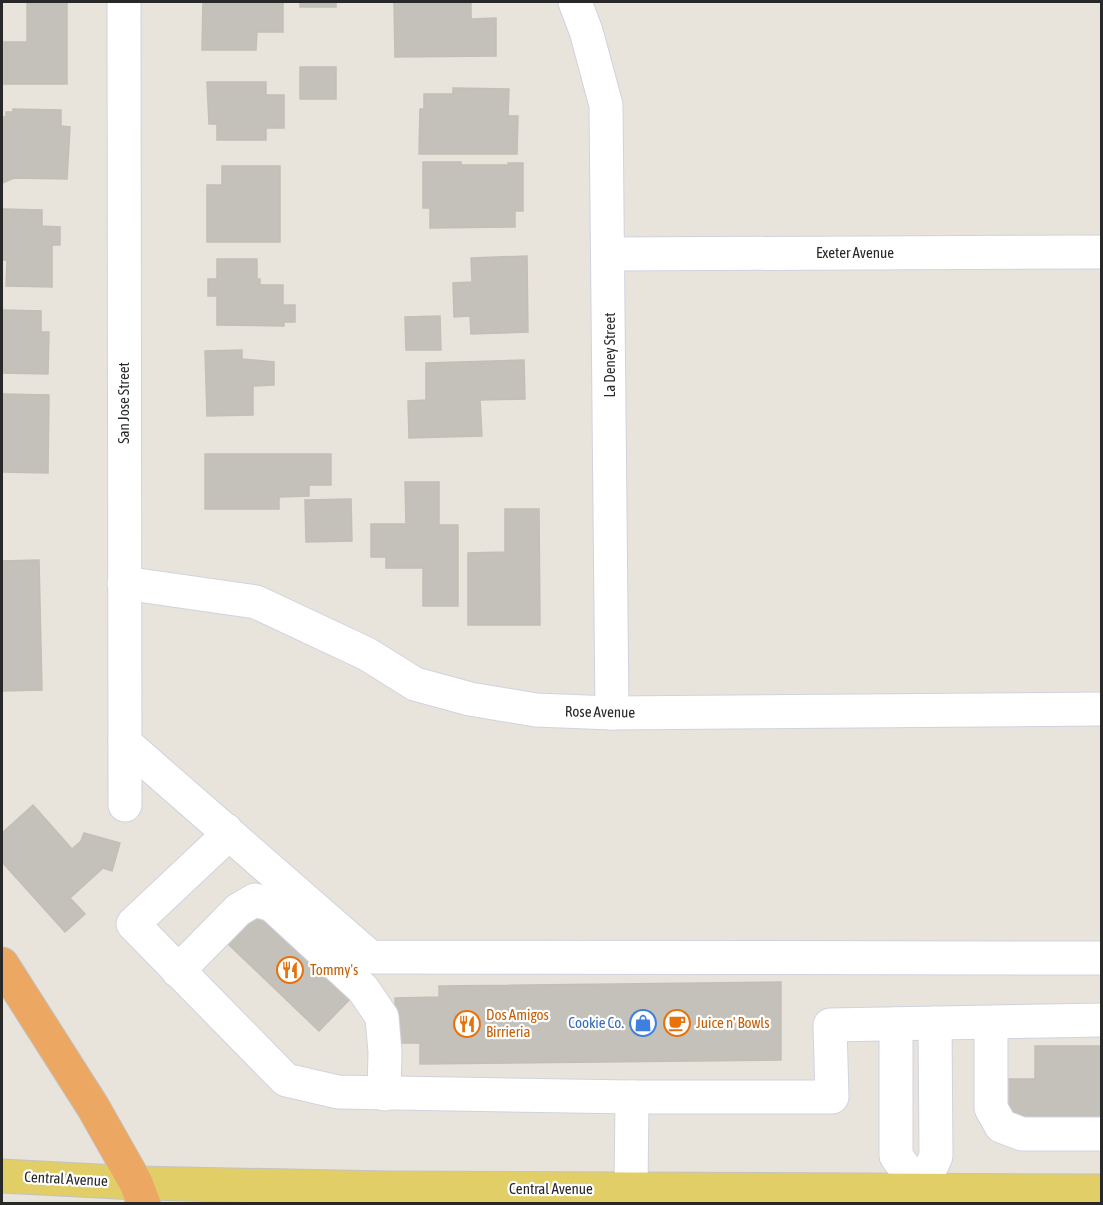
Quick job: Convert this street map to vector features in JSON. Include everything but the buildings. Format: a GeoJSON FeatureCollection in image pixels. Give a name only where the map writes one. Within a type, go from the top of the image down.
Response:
{"type":"FeatureCollection","features":[{"type":"Feature","properties":{"kind":"highway"},"geometry":{"type":"LineString","coordinates":[[2,964],[93,1107],[140,1193]]}},
{"type":"Feature","properties":{"kind":"main road","name":"Central Avenue"},"geometry":{"type":"LineString","coordinates":[[2,1176],[140,1193],[388,1188],[631,1189],[921,1197],[1101,1191]]}},
{"type":"Feature","properties":{"kind":"street","name":"San Jose Street"},"geometry":{"type":"LineString","coordinates":[[124,2],[125,805]]}},
{"type":"Feature","properties":{"kind":"street","name":"La Deney Street"},"geometry":{"type":"LineString","coordinates":[[575,2],[586,31],[606,105],[612,713]]}},
{"type":"Feature","properties":{"kind":"street","name":"Exeter Avenue"},"geometry":{"type":"LineString","coordinates":[[609,254],[1101,252]]}},
{"type":"Feature","properties":{"kind":"street","name":"Rose Avenue"},"geometry":{"type":"LineString","coordinates":[[124,583],[256,602],[367,654],[415,684],[459,696],[536,710],[612,713],[1101,709]]}},
{"type":"Feature","properties":{"kind":"street"},"geometry":{"type":"LineString","coordinates":[[125,743],[370,957],[1101,958]]}},
{"type":"Feature","properties":{"kind":"street"},"geometry":{"type":"LineString","coordinates":[[226,831],[217,845],[132,924],[286,1080],[338,1092],[632,1097],[832,1097],[830,1025],[1101,1020]]}},
{"type":"Feature","properties":{"kind":"street"},"geometry":{"type":"LineString","coordinates":[[178,971],[238,909],[255,900],[272,905],[363,989],[382,1017],[385,1052],[384,1094]]}},
{"type":"Feature","properties":{"kind":"street"},"geometry":{"type":"LineString","coordinates":[[921,1197],[936,1156],[935,1023]]}},
{"type":"Feature","properties":{"kind":"street"},"geometry":{"type":"LineString","coordinates":[[991,1023],[991,1108],[1002,1126],[1022,1134],[1101,1134]]}},
{"type":"Feature","properties":{"kind":"street"},"geometry":{"type":"LineString","coordinates":[[896,1024],[896,1156],[921,1197]]}},
{"type":"Feature","properties":{"kind":"street"},"geometry":{"type":"LineString","coordinates":[[631,1189],[632,1097]]}},
{"type":"Feature","properties":{"kind":"place","name":"Tommy's"},"geometry":{"type":"Point","coordinates":[290,970]}},
{"type":"Feature","properties":{"kind":"place","name":"Cookie Co."},"geometry":{"type":"Point","coordinates":[643,1023]}},
{"type":"Feature","properties":{"kind":"place","name":"Juice n' Bowls"},"geometry":{"type":"Point","coordinates":[677,1023]}},
{"type":"Feature","properties":{"kind":"place","name":"Dos Amigos Birrieria"},"geometry":{"type":"Point","coordinates":[467,1024]}}]}
